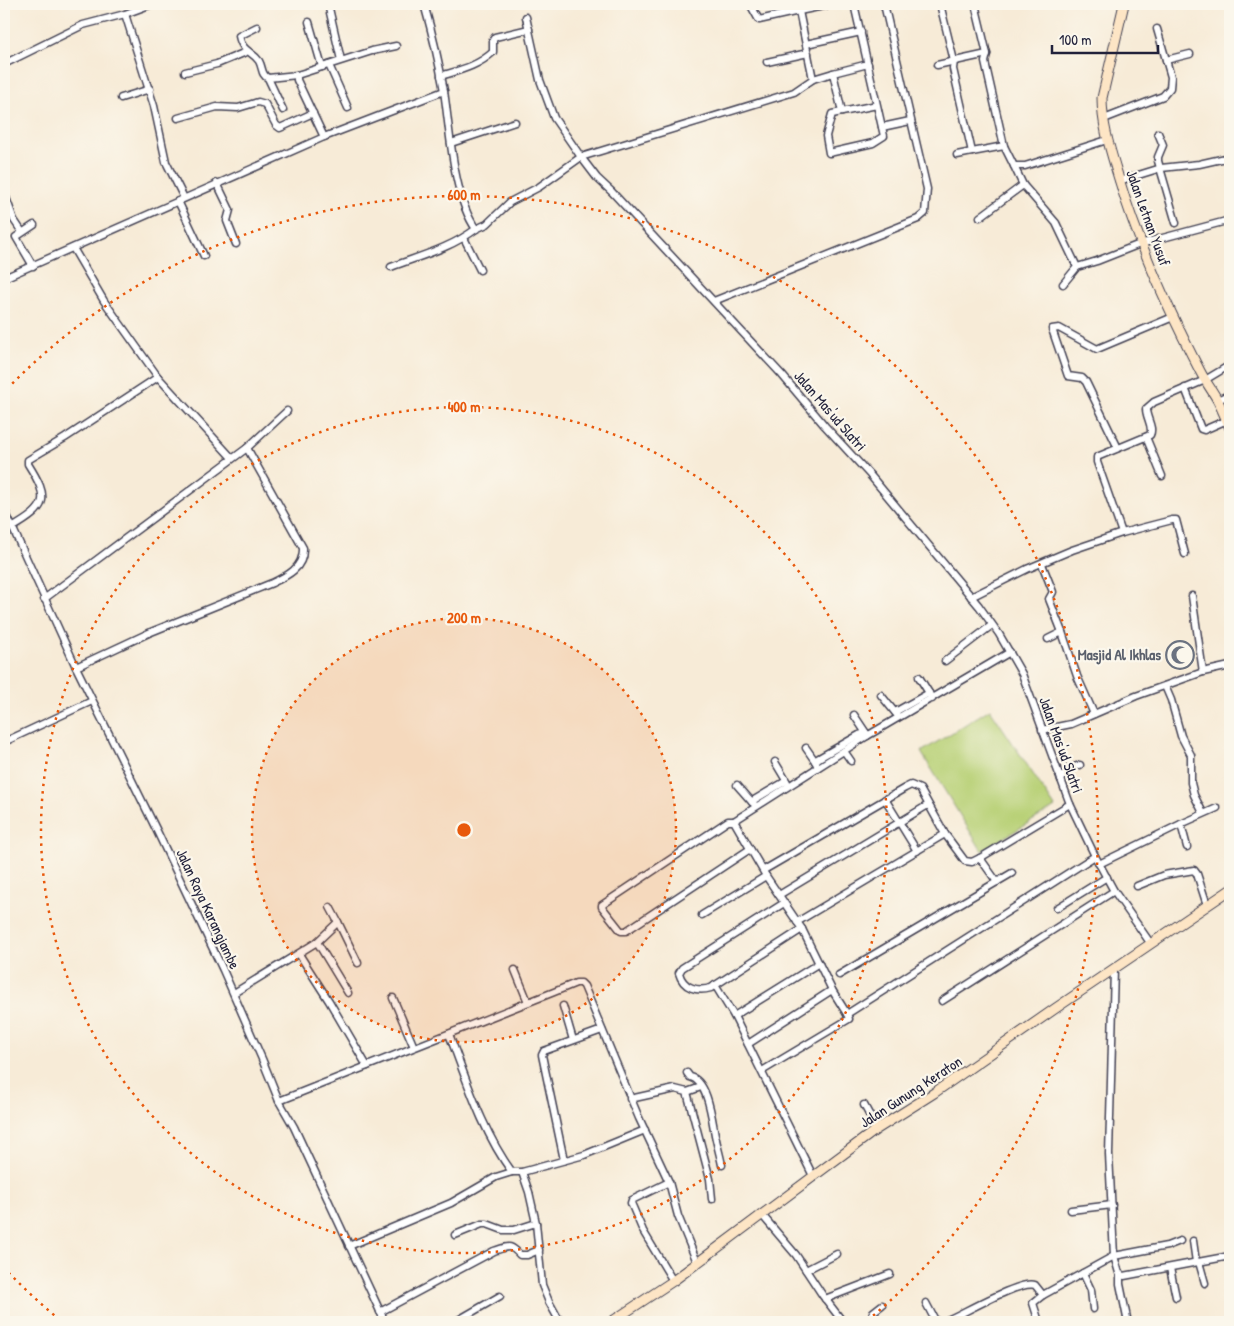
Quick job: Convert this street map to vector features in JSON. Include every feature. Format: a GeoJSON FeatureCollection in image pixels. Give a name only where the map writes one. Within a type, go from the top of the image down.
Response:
{"type":"FeatureCollection","features":[{"type":"Feature","properties":{"kind":"street"},"geometry":{"type":"LineString","coordinates":[[4,64],[83,24],[125,14],[152,4]]}},
{"type":"Feature","properties":{"kind":"street"},"geometry":{"type":"LineString","coordinates":[[328,4],[341,60]]}},
{"type":"Feature","properties":{"kind":"street"},"geometry":{"type":"LineString","coordinates":[[424,4],[444,91],[456,170],[466,211],[476,229]]}},
{"type":"Feature","properties":{"kind":"street"},"geometry":{"type":"LineString","coordinates":[[750,4],[759,20],[833,4]]}},
{"type":"Feature","properties":{"kind":"street"},"geometry":{"type":"LineString","coordinates":[[854,4],[861,32],[884,136],[873,143],[830,153],[826,136],[832,114],[877,105]]}},
{"type":"Feature","properties":{"kind":"street"},"geometry":{"type":"LineString","coordinates":[[714,301],[918,220],[925,212],[927,189],[884,4]]}},
{"type":"Feature","properties":{"kind":"street"},"geometry":{"type":"LineString","coordinates":[[940,4],[954,61],[953,68],[972,152]]}},
{"type":"Feature","properties":{"kind":"street"},"geometry":{"type":"LineString","coordinates":[[976,4],[987,54],[985,62],[1004,146],[1023,185],[1056,223],[1077,267]]}},
{"type":"Feature","properties":{"kind":"street","name":"Jalan Letnan Yusuf"},"geometry":{"type":"LineString","coordinates":[[1124,4],[1102,98],[1107,140],[1140,244],[1173,317],[1205,380],[1218,400],[1228,424]]}},
{"type":"Feature","properties":{"kind":"street"},"geometry":{"type":"LineString","coordinates":[[798,11],[808,54],[810,81]]}},
{"type":"Feature","properties":{"kind":"street"},"geometry":{"type":"LineString","coordinates":[[125,14],[150,89],[162,152],[204,256]]}},
{"type":"Feature","properties":{"kind":"street","name":"Jalan Mas'ud Slatri"},"geometry":{"type":"LineString","coordinates":[[526,17],[540,80],[554,118],[597,178],[782,375],[824,426],[870,475],[992,625],[1022,674],[1070,804],[1095,856],[1114,891],[1151,944]]}},
{"type":"Feature","properties":{"kind":"street"},"geometry":{"type":"LineString","coordinates":[[309,22],[326,66],[348,108]]}},
{"type":"Feature","properties":{"kind":"street"},"geometry":{"type":"LineString","coordinates":[[257,27],[239,36],[246,52],[258,60],[283,110]]}},
{"type":"Feature","properties":{"kind":"street"},"geometry":{"type":"LineString","coordinates":[[441,76],[468,68],[492,54],[495,37],[529,29]]}},
{"type":"Feature","properties":{"kind":"street"},"geometry":{"type":"LineString","coordinates":[[1104,119],[1163,96],[1167,92],[1171,85],[1157,29]]}},
{"type":"Feature","properties":{"kind":"street"},"geometry":{"type":"LineString","coordinates":[[806,44],[861,32]]}},
{"type":"Feature","properties":{"kind":"street"},"geometry":{"type":"LineString","coordinates":[[268,78],[297,75],[341,60],[396,46]]}},
{"type":"Feature","properties":{"kind":"street"},"geometry":{"type":"LineString","coordinates":[[185,72],[217,64],[246,52]]}},
{"type":"Feature","properties":{"kind":"street"},"geometry":{"type":"LineString","coordinates":[[767,62],[808,54]]}},
{"type":"Feature","properties":{"kind":"street"},"geometry":{"type":"LineString","coordinates":[[937,65],[987,54]]}},
{"type":"Feature","properties":{"kind":"street"},"geometry":{"type":"LineString","coordinates":[[1166,60],[1190,54]]}},
{"type":"Feature","properties":{"kind":"street"},"geometry":{"type":"LineString","coordinates":[[391,267],[464,238],[487,224],[510,202],[539,187],[581,157],[794,92],[810,81],[868,64]]}},
{"type":"Feature","properties":{"kind":"street"},"geometry":{"type":"LineString","coordinates":[[832,73],[842,112]]}},
{"type":"Feature","properties":{"kind":"street"},"geometry":{"type":"LineString","coordinates":[[297,75],[297,80],[324,137]]}},
{"type":"Feature","properties":{"kind":"street"},"geometry":{"type":"LineString","coordinates":[[121,98],[150,89]]}},
{"type":"Feature","properties":{"kind":"street"},"geometry":{"type":"LineString","coordinates":[[4,278],[324,137],[444,91]]}},
{"type":"Feature","properties":{"kind":"street"},"geometry":{"type":"LineString","coordinates":[[178,118],[217,107],[243,108],[258,102],[265,104],[276,125],[280,128],[313,113]]}},
{"type":"Feature","properties":{"kind":"street"},"geometry":{"type":"LineString","coordinates":[[882,127],[910,121]]}},
{"type":"Feature","properties":{"kind":"street"},"geometry":{"type":"LineString","coordinates":[[451,143],[515,122]]}},
{"type":"Feature","properties":{"kind":"street"},"geometry":{"type":"LineString","coordinates":[[1158,133],[1163,145],[1158,157],[1176,222]]}},
{"type":"Feature","properties":{"kind":"street"},"geometry":{"type":"LineString","coordinates":[[1014,166],[1025,166],[1107,140]]}},
{"type":"Feature","properties":{"kind":"street"},"geometry":{"type":"LineString","coordinates":[[957,155],[1004,146]]}},
{"type":"Feature","properties":{"kind":"street"},"geometry":{"type":"LineString","coordinates":[[1119,181],[1161,168],[1199,164],[1230,157]]}},
{"type":"Feature","properties":{"kind":"street"},"geometry":{"type":"LineString","coordinates":[[217,183],[230,210],[227,221],[236,244]]}},
{"type":"Feature","properties":{"kind":"street"},"geometry":{"type":"LineString","coordinates":[[980,217],[1023,185]]}},
{"type":"Feature","properties":{"kind":"street"},"geometry":{"type":"LineString","coordinates":[[4,192],[14,220],[22,232]]}},
{"type":"Feature","properties":{"kind":"street"},"geometry":{"type":"LineString","coordinates":[[1063,284],[1077,267],[1140,244],[1230,220]]}},
{"type":"Feature","properties":{"kind":"street"},"geometry":{"type":"LineString","coordinates":[[34,225],[16,237],[34,266]]}},
{"type":"Feature","properties":{"kind":"street"},"geometry":{"type":"LineString","coordinates":[[464,238],[480,270]]}},
{"type":"Feature","properties":{"kind":"street"},"geometry":{"type":"LineString","coordinates":[[73,248],[104,301],[158,377],[232,458]]}},
{"type":"Feature","properties":{"kind":"street"},"geometry":{"type":"LineString","coordinates":[[1118,448],[1085,380],[1068,376],[1052,329],[1059,328],[1095,349],[1173,317]]}},
{"type":"Feature","properties":{"kind":"street"},"geometry":{"type":"LineString","coordinates":[[1122,533],[1096,462],[1098,457],[1146,437],[1152,431],[1146,415],[1148,407],[1205,380],[1230,365]]}},
{"type":"Feature","properties":{"kind":"street"},"geometry":{"type":"LineString","coordinates":[[12,528],[36,513],[43,496],[41,486],[28,464],[28,460],[158,377]]}},
{"type":"Feature","properties":{"kind":"street"},"geometry":{"type":"LineString","coordinates":[[1185,388],[1201,429],[1204,430],[1228,424]]}},
{"type":"Feature","properties":{"kind":"street"},"geometry":{"type":"LineString","coordinates":[[1218,400],[1230,394]]}},
{"type":"Feature","properties":{"kind":"street"},"geometry":{"type":"LineString","coordinates":[[44,599],[247,448],[287,411]]}},
{"type":"Feature","properties":{"kind":"street"},"geometry":{"type":"LineString","coordinates":[[1146,437],[1162,476]]}},
{"type":"Feature","properties":{"kind":"street"},"geometry":{"type":"LineString","coordinates":[[76,666],[169,624],[272,584],[290,574],[304,558],[303,548],[247,448]]}},
{"type":"Feature","properties":{"kind":"street","name":"Jalan Raya Karangjambe"},"geometry":{"type":"LineString","coordinates":[[4,509],[44,599],[167,851],[234,994],[279,1102],[294,1127],[385,1322]]}},
{"type":"Feature","properties":{"kind":"street"},"geometry":{"type":"LineString","coordinates":[[971,597],[1001,581],[1072,550],[1122,533],[1172,520],[1176,520],[1185,554]]}},
{"type":"Feature","properties":{"kind":"street"},"geometry":{"type":"LineString","coordinates":[[1042,564],[1053,592],[1049,599],[1094,714]]}},
{"type":"Feature","properties":{"kind":"street"},"geometry":{"type":"LineString","coordinates":[[1192,596],[1203,672]]}},
{"type":"Feature","properties":{"kind":"street"},"geometry":{"type":"LineString","coordinates":[[945,661],[992,625]]}},
{"type":"Feature","properties":{"kind":"street"},"geometry":{"type":"LineString","coordinates":[[1048,639],[1062,632]]}},
{"type":"Feature","properties":{"kind":"street"},"geometry":{"type":"LineString","coordinates":[[817,764],[844,751],[866,734],[897,715],[1010,652]]}},
{"type":"Feature","properties":{"kind":"street"},"geometry":{"type":"LineString","coordinates":[[1042,730],[1071,724],[1203,672],[1230,666]]}},
{"type":"Feature","properties":{"kind":"street"},"geometry":{"type":"LineString","coordinates":[[919,677],[930,696]]}},
{"type":"Feature","properties":{"kind":"street"},"geometry":{"type":"LineString","coordinates":[[1165,686],[1171,700],[1179,731],[1191,755],[1191,782],[1194,795],[1203,813]]}},
{"type":"Feature","properties":{"kind":"street"},"geometry":{"type":"LineString","coordinates":[[881,695],[897,715]]}},
{"type":"Feature","properties":{"kind":"street"},"geometry":{"type":"LineString","coordinates":[[4,742],[92,700]]}},
{"type":"Feature","properties":{"kind":"street"},"geometry":{"type":"LineString","coordinates":[[854,715],[866,734]]}},
{"type":"Feature","properties":{"kind":"street"},"geometry":{"type":"LineString","coordinates":[[750,849],[626,931],[621,931],[602,907],[602,905],[663,863],[728,821],[734,821],[754,804],[855,737],[866,734]]}},
{"type":"Feature","properties":{"kind":"street"},"geometry":{"type":"LineString","coordinates":[[806,748],[817,764]]}},
{"type":"Feature","properties":{"kind":"street"},"geometry":{"type":"LineString","coordinates":[[844,751],[851,761]]}},
{"type":"Feature","properties":{"kind":"street"},"geometry":{"type":"LineString","coordinates":[[775,762],[787,783]]}},
{"type":"Feature","properties":{"kind":"street"},"geometry":{"type":"LineString","coordinates":[[1061,780],[1068,769],[1080,765]]}},
{"type":"Feature","properties":{"kind":"street"},"geometry":{"type":"LineString","coordinates":[[737,785],[754,804]]}},
{"type":"Feature","properties":{"kind":"street"},"geometry":{"type":"LineString","coordinates":[[702,915],[765,873],[885,799],[911,786],[920,789],[944,834],[965,861],[972,862],[1070,804]]}},
{"type":"Feature","properties":{"kind":"street"},"geometry":{"type":"LineString","coordinates":[[885,799],[917,850]]}},
{"type":"Feature","properties":{"kind":"street"},"geometry":{"type":"LineString","coordinates":[[779,895],[928,805]]}},
{"type":"Feature","properties":{"kind":"street"},"geometry":{"type":"LineString","coordinates":[[1100,864],[1203,813],[1217,808]]}},
{"type":"Feature","properties":{"kind":"street"},"geometry":{"type":"LineString","coordinates":[[734,821],[784,903],[798,922],[832,990],[849,1019],[762,1071]]}},
{"type":"Feature","properties":{"kind":"street"},"geometry":{"type":"LineString","coordinates":[[1181,824],[1187,847]]}},
{"type":"Feature","properties":{"kind":"street"},"geometry":{"type":"LineString","coordinates":[[798,922],[944,834]]}},
{"type":"Feature","properties":{"kind":"street"},"geometry":{"type":"LineString","coordinates":[[847,1014],[1095,856]]}},
{"type":"Feature","properties":{"kind":"street"},"geometry":{"type":"LineString","coordinates":[[980,858],[997,882]]}},
{"type":"Feature","properties":{"kind":"street"},"geometry":{"type":"LineString","coordinates":[[1137,886],[1164,875],[1194,870],[1208,905]]}},
{"type":"Feature","properties":{"kind":"street"},"geometry":{"type":"LineString","coordinates":[[839,975],[1012,873]]}},
{"type":"Feature","properties":{"kind":"street"},"geometry":{"type":"LineString","coordinates":[[1057,908],[1107,877]]}},
{"type":"Feature","properties":{"kind":"street","name":"Jalan Gunung Keraton"},"geometry":{"type":"LineString","coordinates":[[611,1322],[673,1281],[877,1129],[934,1093],[1230,890]]}},
{"type":"Feature","properties":{"kind":"street"},"geometry":{"type":"LineString","coordinates":[[942,1001],[1114,891]]}},
{"type":"Feature","properties":{"kind":"street"},"geometry":{"type":"LineString","coordinates":[[784,903],[679,971],[682,982],[693,989],[707,989],[802,930]]}},
{"type":"Feature","properties":{"kind":"street"},"geometry":{"type":"LineString","coordinates":[[330,907],[358,963]]}},
{"type":"Feature","properties":{"kind":"street"},"geometry":{"type":"LineString","coordinates":[[234,994],[317,942],[338,922]]}},
{"type":"Feature","properties":{"kind":"street"},"geometry":{"type":"LineString","coordinates":[[317,942],[348,993]]}},
{"type":"Feature","properties":{"kind":"street"},"geometry":{"type":"LineString","coordinates":[[299,954],[329,1000],[367,1066]]}},
{"type":"Feature","properties":{"kind":"street"},"geometry":{"type":"LineString","coordinates":[[734,1016],[819,964]]}},
{"type":"Feature","properties":{"kind":"street"},"geometry":{"type":"LineString","coordinates":[[1114,969],[1110,1154],[1114,1256],[1120,1275],[1127,1318]]}},
{"type":"Feature","properties":{"kind":"street"},"geometry":{"type":"LineString","coordinates":[[515,970],[528,1002]]}},
{"type":"Feature","properties":{"kind":"street"},"geometry":{"type":"LineString","coordinates":[[279,1102],[414,1047],[580,983],[584,986],[596,1012],[630,1099],[669,1182],[678,1216],[697,1262]]}},
{"type":"Feature","properties":{"kind":"street"},"geometry":{"type":"LineString","coordinates":[[714,985],[734,1016],[813,1176]]}},
{"type":"Feature","properties":{"kind":"street"},"geometry":{"type":"LineString","coordinates":[[748,1044],[832,990]]}},
{"type":"Feature","properties":{"kind":"street"},"geometry":{"type":"LineString","coordinates":[[393,998],[414,1047]]}},
{"type":"Feature","properties":{"kind":"street"},"geometry":{"type":"LineString","coordinates":[[563,1006],[573,1040]]}},
{"type":"Feature","properties":{"kind":"street"},"geometry":{"type":"LineString","coordinates":[[564,1160],[542,1055],[544,1051],[602,1030]]}},
{"type":"Feature","properties":{"kind":"street"},"geometry":{"type":"LineString","coordinates":[[449,1034],[490,1138],[512,1172]]}},
{"type":"Feature","properties":{"kind":"street"},"geometry":{"type":"LineString","coordinates":[[687,1073],[690,1077],[694,1077],[697,1080],[709,1102],[722,1166]]}},
{"type":"Feature","properties":{"kind":"street"},"geometry":{"type":"LineString","coordinates":[[630,1099],[674,1089],[687,1092],[701,1087]]}},
{"type":"Feature","properties":{"kind":"street"},"geometry":{"type":"LineString","coordinates":[[687,1092],[710,1179],[712,1199]]}},
{"type":"Feature","properties":{"kind":"street"},"geometry":{"type":"LineString","coordinates":[[864,1105],[877,1129]]}},
{"type":"Feature","properties":{"kind":"street"},"geometry":{"type":"LineString","coordinates":[[349,1246],[451,1203],[496,1177],[584,1155],[645,1130]]}},
{"type":"Feature","properties":{"kind":"street"},"geometry":{"type":"LineString","coordinates":[[522,1172],[536,1223],[542,1285],[560,1322]]}},
{"type":"Feature","properties":{"kind":"street"},"geometry":{"type":"LineString","coordinates":[[669,1182],[632,1200],[630,1203],[643,1231],[673,1281]]}},
{"type":"Feature","properties":{"kind":"street"},"geometry":{"type":"LineString","coordinates":[[1071,1210],[1112,1205]]}},
{"type":"Feature","properties":{"kind":"street"},"geometry":{"type":"LineString","coordinates":[[762,1215],[796,1255],[825,1300],[843,1322]]}},
{"type":"Feature","properties":{"kind":"street"},"geometry":{"type":"LineString","coordinates":[[455,1235],[482,1224],[508,1230],[536,1223]]}},
{"type":"Feature","properties":{"kind":"street"},"geometry":{"type":"LineString","coordinates":[[1040,1322],[1033,1303],[1043,1294],[1114,1256],[1167,1246],[1180,1241]]}},
{"type":"Feature","properties":{"kind":"street"},"geometry":{"type":"LineString","coordinates":[[1193,1241],[1205,1282]]}},
{"type":"Feature","properties":{"kind":"street"},"geometry":{"type":"LineString","coordinates":[[380,1312],[494,1251],[510,1247],[515,1248],[523,1256],[539,1250]]}},
{"type":"Feature","properties":{"kind":"street"},"geometry":{"type":"LineString","coordinates":[[806,1270],[837,1254]]}},
{"type":"Feature","properties":{"kind":"street"},"geometry":{"type":"LineString","coordinates":[[1120,1275],[1124,1276],[1230,1256]]}},
{"type":"Feature","properties":{"kind":"street"},"geometry":{"type":"LineString","coordinates":[[1170,1268],[1176,1297]]}},
{"type":"Feature","properties":{"kind":"street"},"geometry":{"type":"LineString","coordinates":[[1083,1273],[1091,1290],[1093,1309]]}},
{"type":"Feature","properties":{"kind":"street"},"geometry":{"type":"LineString","coordinates":[[825,1300],[890,1274]]}},
{"type":"Feature","properties":{"kind":"street"},"geometry":{"type":"LineString","coordinates":[[943,1322],[957,1320],[983,1302],[1025,1285],[1035,1286],[1043,1294]]}},
{"type":"Feature","properties":{"kind":"street"},"geometry":{"type":"LineString","coordinates":[[455,1322],[500,1296]]}},
{"type":"Feature","properties":{"kind":"street"},"geometry":{"type":"LineString","coordinates":[[926,1303],[936,1322]]}},
{"type":"Feature","properties":{"kind":"street"},"geometry":{"type":"LineString","coordinates":[[867,1322],[871,1320],[873,1312],[882,1305]]}},
{"type":"Feature","properties":{"kind":"green space"},"geometry":{"type":"Polygon","coordinates":[[[990,709],[1055,807],[982,851],[921,752],[990,709]]]}},
{"type":"Feature","properties":{"kind":"place","name":"Masjid Al Ikhlas"},"geometry":{"type":"Point","coordinates":[1180,655]}}]}
